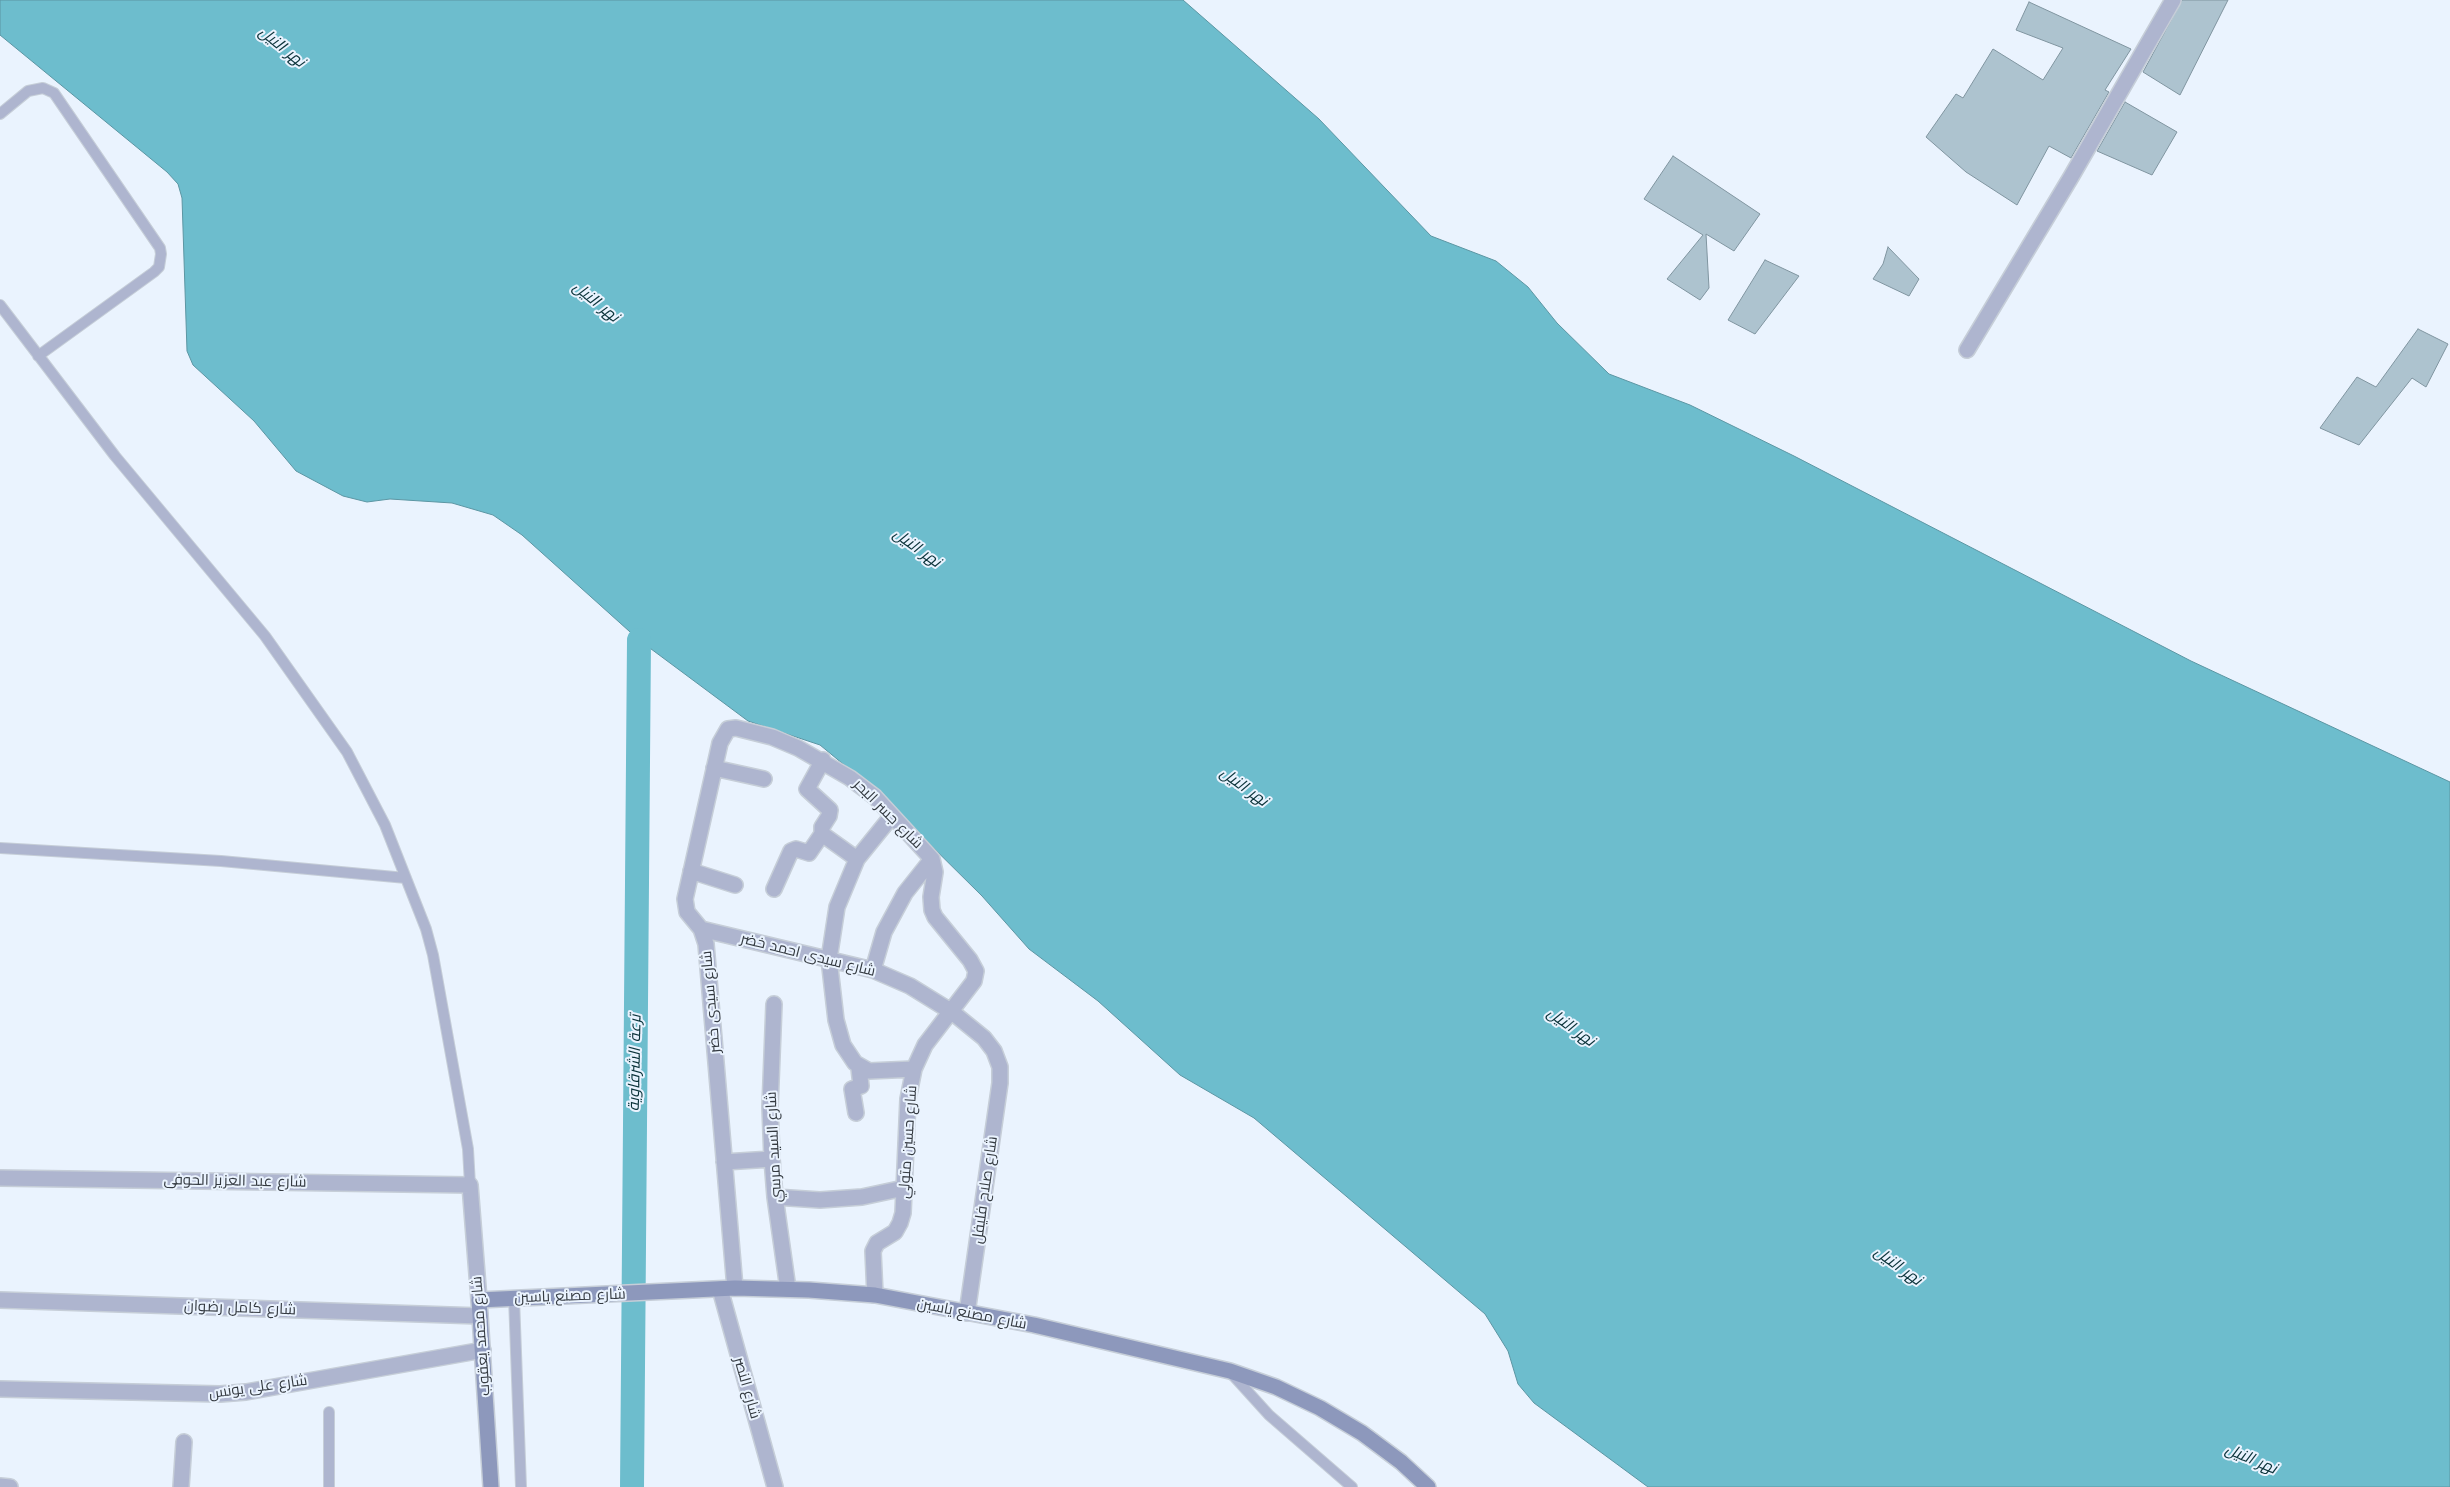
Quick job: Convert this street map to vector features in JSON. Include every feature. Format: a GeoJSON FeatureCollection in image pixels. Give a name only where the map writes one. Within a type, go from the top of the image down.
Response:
{"type":"FeatureCollection","features":[{"type":"Feature","properties":{"kind":"main road","name":"شارع مصنع ياسين"},"geometry":{"type":"LineString","coordinates":[[479,1300],[727,1288],[788,1289],[876,1295],[1043,1327],[1230,1371],[1276,1387],[1320,1408],[1362,1433],[1401,1462],[1428,1487]]}},
{"type":"Feature","properties":{"kind":"main road","name":"شارع محمد يعقوب"},"geometry":{"type":"LineString","coordinates":[[479,1300],[491,1487]]}},
{"type":"Feature","properties":{"kind":"street"},"geometry":{"type":"LineString","coordinates":[[1967,350],[2071,177],[2173,0]]}},
{"type":"Feature","properties":{"kind":"street","name":"شارع جسر البحر"},"geometry":{"type":"LineString","coordinates":[[728,729],[736,728],[772,737],[823,760],[869,792],[912,835],[932,859],[936,872],[931,897],[932,910],[935,917],[974,966]]}},
{"type":"Feature","properties":{"kind":"street","name":"شارع سيدى خضر"},"geometry":{"type":"LineString","coordinates":[[727,1288],[724,1162],[706,944],[701,928],[687,912],[685,899],[720,743],[728,729]]}},
{"type":"Feature","properties":{"kind":"street"},"geometry":{"type":"LineString","coordinates":[[774,888],[791,851],[796,850],[809,853],[822,834],[822,827],[829,816],[830,810],[807,789],[823,760]]}},
{"type":"Feature","properties":{"kind":"street"},"geometry":{"type":"LineString","coordinates":[[714,768],[764,779]]}},
{"type":"Feature","properties":{"kind":"street"},"geometry":{"type":"LineString","coordinates":[[856,1113],[852,1089],[861,1086],[859,1068],[843,1045],[839,1034],[829,959],[837,907],[857,859],[891,816]]}},
{"type":"Feature","properties":{"kind":"street"},"geometry":{"type":"LineString","coordinates":[[822,834],[857,859]]}},
{"type":"Feature","properties":{"kind":"street"},"geometry":{"type":"LineString","coordinates":[[873,970],[888,924],[905,893],[932,859]]}},
{"type":"Feature","properties":{"kind":"street"},"geometry":{"type":"LineString","coordinates":[[691,871],[735,885]]}},
{"type":"Feature","properties":{"kind":"street","name":"شارع سيدى احمد خضر"},"geometry":{"type":"LineString","coordinates":[[701,928],[873,970],[910,986],[952,1012],[984,1038],[994,1051],[1000,1066]]}},
{"type":"Feature","properties":{"kind":"street","name":"شارع حسين متولي"},"geometry":{"type":"LineString","coordinates":[[876,1295],[872,1251],[877,1243],[894,1232],[900,1223],[904,1188],[908,1099],[914,1069],[926,1045],[974,982],[974,966]]}},
{"type":"Feature","properties":{"kind":"street","name":"شارع السيد مرسي"},"geometry":{"type":"LineString","coordinates":[[774,1004],[770,1099],[772,1159],[775,1197],[788,1289]]}},
{"type":"Feature","properties":{"kind":"street","name":"شارع صلاح فليفل"},"geometry":{"type":"LineString","coordinates":[[968,1313],[1000,1083],[1000,1066]]}},
{"type":"Feature","properties":{"kind":"street"},"geometry":{"type":"LineString","coordinates":[[859,1068],[869,1072],[914,1069]]}},
{"type":"Feature","properties":{"kind":"street"},"geometry":{"type":"LineString","coordinates":[[724,1162],[772,1159]]}},
{"type":"Feature","properties":{"kind":"street","name":"شارع عبد العزيز الحوفى"},"geometry":{"type":"LineString","coordinates":[[0,1178],[470,1185]]}},
{"type":"Feature","properties":{"kind":"street","name":"شارع محمد يعقوب"},"geometry":{"type":"LineString","coordinates":[[470,1185],[479,1300]]}},
{"type":"Feature","properties":{"kind":"street"},"geometry":{"type":"LineString","coordinates":[[775,1197],[820,1200],[862,1197],[904,1188]]}},
{"type":"Feature","properties":{"kind":"street","name":"شارع النصر"},"geometry":{"type":"LineString","coordinates":[[727,1288],[775,1487]]}},
{"type":"Feature","properties":{"kind":"street","name":"شارع كامل رضوان"},"geometry":{"type":"LineString","coordinates":[[0,1300],[480,1316]]}},
{"type":"Feature","properties":{"kind":"street","name":"شارع على يونس"},"geometry":{"type":"LineString","coordinates":[[0,1389],[220,1394],[246,1392],[483,1350]]}},
{"type":"Feature","properties":{"kind":"street"},"geometry":{"type":"LineString","coordinates":[[181,1487],[184,1442]]}},
{"type":"Feature","properties":{"kind":"street"},"geometry":{"type":"LineString","coordinates":[[0,1486],[10,1487]]}},
{"type":"Feature","properties":{"kind":"lane"},"geometry":{"type":"LineString","coordinates":[[0,114],[28,91],[43,88],[54,93],[160,248],[161,254],[159,267],[154,272],[38,356]]}},
{"type":"Feature","properties":{"kind":"lane"},"geometry":{"type":"LineString","coordinates":[[0,305],[115,456],[265,636],[310,697],[347,752],[385,825],[426,929],[433,955],[468,1149],[470,1185]]}},
{"type":"Feature","properties":{"kind":"lane"},"geometry":{"type":"LineString","coordinates":[[0,848],[221,861],[406,878]]}},
{"type":"Feature","properties":{"kind":"lane"},"geometry":{"type":"LineString","coordinates":[[514,1298],[520,1487]]}},
{"type":"Feature","properties":{"kind":"lane"},"geometry":{"type":"LineString","coordinates":[[1230,1371],[1269,1415],[1352,1487]]}},
{"type":"Feature","properties":{"kind":"lane"},"geometry":{"type":"LineString","coordinates":[[329,1412],[329,1487]]}},
{"type":"Feature","properties":{"kind":"water","name":"نهر النيل"},"geometry":{"type":"Polygon","coordinates":[[[0,0],[1183,0],[1319,119],[1431,236],[1496,261],[1528,287],[1557,323],[1609,374],[1690,405],[1794,456],[2191,661],[2450,782],[2450,1487],[1648,1487],[1534,1403],[1518,1384],[1508,1351],[1485,1314],[1254,1118],[1180,1075],[1098,1001],[1029,949],[982,896],[877,792],[820,745],[748,721],[639,640],[522,535],[493,515],[452,503],[390,499],[367,502],[343,496],[296,471],[254,421],[193,365],[187,351],[182,198],[178,184],[167,172],[0,35],[0,0]]]}},
{"type":"Feature","properties":{"kind":"building"},"geometry":{"type":"Polygon","coordinates":[[[2182,0],[2228,0],[2180,95],[2143,72],[2182,0]]]}},
{"type":"Feature","properties":{"kind":"building"},"geometry":{"type":"Polygon","coordinates":[[[2029,2],[2131,49],[2105,90],[2109,92],[2071,158],[2049,146],[2017,205],[1966,172],[1926,137],[1956,94],[1963,98],[1993,49],[2043,80],[2063,48],[2016,30],[2029,2]]]}},
{"type":"Feature","properties":{"kind":"building"},"geometry":{"type":"Polygon","coordinates":[[[2125,102],[2177,132],[2152,175],[2097,151],[2125,102]]]}},
{"type":"Feature","properties":{"kind":"building"},"geometry":{"type":"Polygon","coordinates":[[[1673,156],[1760,214],[1734,251],[1706,234],[1709,288],[1700,300],[1667,279],[1703,235],[1644,199],[1673,156]]]}},
{"type":"Feature","properties":{"kind":"building"},"geometry":{"type":"Polygon","coordinates":[[[1888,247],[1919,279],[1909,296],[1873,279],[1883,264],[1888,247]]]}},
{"type":"Feature","properties":{"kind":"building"},"geometry":{"type":"Polygon","coordinates":[[[1765,260],[1799,276],[1755,334],[1728,320],[1765,260]]]}},
{"type":"Feature","properties":{"kind":"building"},"geometry":{"type":"Polygon","coordinates":[[[2418,329],[2448,344],[2426,387],[2412,378],[2359,445],[2320,428],[2357,377],[2376,387],[2418,329]]]}},
{"type":"Feature","properties":{"kind":"waterway","name":"ترعة الشرقاوية"},"geometry":{"type":"LineString","coordinates":[[632,1487],[639,640]]}}]}
